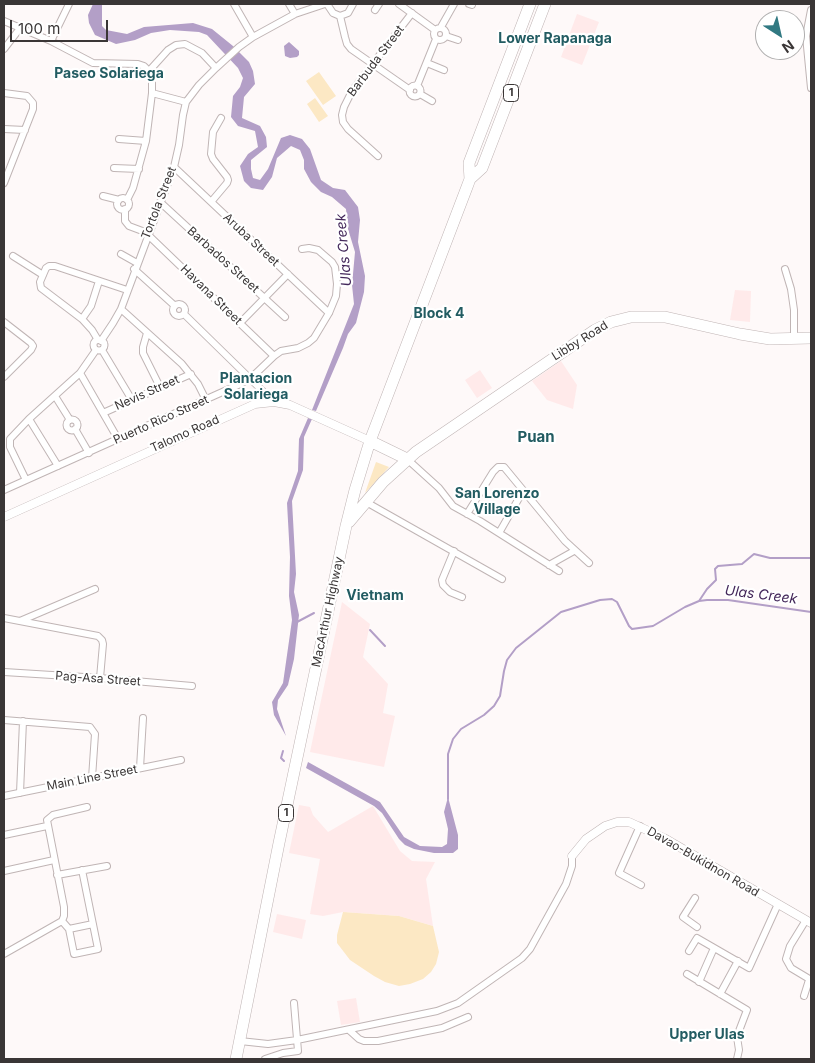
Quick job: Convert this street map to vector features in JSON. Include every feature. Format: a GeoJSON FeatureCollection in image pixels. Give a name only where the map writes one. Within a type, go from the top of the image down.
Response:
{"type":"FeatureCollection","features":[{"type":"Feature","properties":{"kind":"highway","name":"MacArthur Highway"},"geometry":{"type":"LineString","coordinates":[[236,1059],[265,911],[355,490],[370,441],[470,178],[469,163],[530,4]]}},
{"type":"Feature","properties":{"kind":"highway","name":"MacArthur Highway"},"geometry":{"type":"LineString","coordinates":[[470,178],[482,168],[545,4]]}},
{"type":"Feature","properties":{"kind":"highway","name":"Libby Road"},"geometry":{"type":"LineString","coordinates":[[346,526],[383,482],[407,459],[458,422],[595,330],[611,322],[631,317],[665,317],[770,339],[811,338]]}},
{"type":"Feature","properties":{"kind":"highway"},"geometry":{"type":"LineString","coordinates":[[370,441],[407,459]]}},
{"type":"Feature","properties":{"kind":"street"},"geometry":{"type":"LineString","coordinates":[[51,41],[66,4]]}},
{"type":"Feature","properties":{"kind":"street"},"geometry":{"type":"LineString","coordinates":[[234,4],[253,37]]}},
{"type":"Feature","properties":{"kind":"street"},"geometry":{"type":"LineString","coordinates":[[289,4],[295,14]]}},
{"type":"Feature","properties":{"kind":"street"},"geometry":{"type":"LineString","coordinates":[[326,4],[332,13],[340,16],[348,13],[353,4]]}},
{"type":"Feature","properties":{"kind":"street","name":"Tortola Street"},"geometry":{"type":"LineString","coordinates":[[100,340],[114,323],[121,309],[135,266],[174,167],[186,102],[199,85],[238,47],[295,14],[326,4]]}},
{"type":"Feature","properties":{"kind":"street"},"geometry":{"type":"LineString","coordinates":[[399,4],[438,29],[445,30],[446,36]]}},
{"type":"Feature","properties":{"kind":"street"},"geometry":{"type":"LineString","coordinates":[[410,90],[412,87],[417,86],[436,39],[434,36],[453,4]]}},
{"type":"Feature","properties":{"kind":"street"},"geometry":{"type":"LineString","coordinates":[[811,10],[806,36],[810,60],[811,88]]}},
{"type":"Feature","properties":{"kind":"street","name":"Barbuda Street"},"geometry":{"type":"LineString","coordinates":[[378,156],[348,129],[343,122],[342,115],[352,91],[412,13]]}},
{"type":"Feature","properties":{"kind":"street"},"geometry":{"type":"LineString","coordinates":[[340,16],[347,44],[356,53],[410,90],[410,94],[413,96],[420,94]]}},
{"type":"Feature","properties":{"kind":"street"},"geometry":{"type":"LineString","coordinates":[[4,21],[51,41],[93,63],[138,64],[144,66],[149,71],[152,78],[152,93],[146,140],[133,188],[127,200],[129,205],[125,209],[118,207],[117,203],[119,200]]}},
{"type":"Feature","properties":{"kind":"street"},"geometry":{"type":"LineString","coordinates":[[4,49],[21,27]]}},
{"type":"Feature","properties":{"kind":"street"},"geometry":{"type":"LineString","coordinates":[[436,39],[441,40],[446,36]]}},
{"type":"Feature","properties":{"kind":"street"},"geometry":{"type":"LineString","coordinates":[[446,36],[458,40]]}},
{"type":"Feature","properties":{"kind":"street"},"geometry":{"type":"LineString","coordinates":[[149,71],[168,50],[176,45],[185,44],[202,53],[216,68]]}},
{"type":"Feature","properties":{"kind":"street"},"geometry":{"type":"LineString","coordinates":[[427,63],[444,70]]}},
{"type":"Feature","properties":{"kind":"street"},"geometry":{"type":"LineString","coordinates":[[417,86],[421,90],[420,94]]}},
{"type":"Feature","properties":{"kind":"street"},"geometry":{"type":"LineString","coordinates":[[4,93],[27,96],[33,103],[33,109],[4,183]]}},
{"type":"Feature","properties":{"kind":"street"},"geometry":{"type":"LineString","coordinates":[[152,93],[186,102]]}},
{"type":"Feature","properties":{"kind":"street"},"geometry":{"type":"LineString","coordinates":[[420,94],[432,101]]}},
{"type":"Feature","properties":{"kind":"street"},"geometry":{"type":"LineString","coordinates":[[211,202],[228,180],[228,176],[213,159],[212,154],[212,132],[221,118]]}},
{"type":"Feature","properties":{"kind":"street"},"geometry":{"type":"LineString","coordinates":[[4,129],[25,130]]}},
{"type":"Feature","properties":{"kind":"street"},"geometry":{"type":"LineString","coordinates":[[120,139],[146,140]]}},
{"type":"Feature","properties":{"kind":"street"},"geometry":{"type":"LineString","coordinates":[[4,160],[13,160]]}},
{"type":"Feature","properties":{"kind":"street","name":"Aruba Street"},"geometry":{"type":"LineString","coordinates":[[174,167],[329,313]]}},
{"type":"Feature","properties":{"kind":"street"},"geometry":{"type":"LineString","coordinates":[[114,168],[139,169]]}},
{"type":"Feature","properties":{"kind":"street"},"geometry":{"type":"LineString","coordinates":[[103,196],[127,200]]}},
{"type":"Feature","properties":{"kind":"street","name":"Barbados Street"},"geometry":{"type":"LineString","coordinates":[[160,202],[285,317]]}},
{"type":"Feature","properties":{"kind":"street","name":"Havana Street"},"geometry":{"type":"LineString","coordinates":[[125,209],[125,221],[129,226],[148,235],[274,356]]}},
{"type":"Feature","properties":{"kind":"street","name":"Puerto Rico Street"},"geometry":{"type":"LineString","coordinates":[[4,490],[206,400],[251,378],[282,351],[298,348],[308,343],[314,338],[329,313],[336,296],[337,284],[335,267],[332,262],[318,250],[302,249]]}},
{"type":"Feature","properties":{"kind":"street"},"geometry":{"type":"LineString","coordinates":[[121,254],[175,306],[182,305],[185,308],[184,314],[274,402]]}},
{"type":"Feature","properties":{"kind":"street"},"geometry":{"type":"LineString","coordinates":[[13,256],[43,275]]}},
{"type":"Feature","properties":{"kind":"street"},"geometry":{"type":"LineString","coordinates":[[26,480],[9,442],[10,439],[29,419],[80,373],[104,345],[82,320],[41,288],[40,282],[43,275],[49,266],[55,266],[127,290]]}},
{"type":"Feature","properties":{"kind":"street"},"geometry":{"type":"LineString","coordinates":[[785,269],[791,289],[794,310],[794,339]]}},
{"type":"Feature","properties":{"kind":"street"},"geometry":{"type":"LineString","coordinates":[[240,323],[288,274]]}},
{"type":"Feature","properties":{"kind":"street"},"geometry":{"type":"LineString","coordinates":[[82,320],[91,306],[99,281]]}},
{"type":"Feature","properties":{"kind":"street"},"geometry":{"type":"LineString","coordinates":[[121,309],[191,374],[206,400]]}},
{"type":"Feature","properties":{"kind":"street"},"geometry":{"type":"LineString","coordinates":[[4,377],[33,346],[5,325]]}},
{"type":"Feature","properties":{"kind":"street"},"geometry":{"type":"LineString","coordinates":[[147,334],[143,347],[144,353],[160,388]]}},
{"type":"Feature","properties":{"kind":"street"},"geometry":{"type":"LineString","coordinates":[[99,350],[132,400]]}},
{"type":"Feature","properties":{"kind":"street"},"geometry":{"type":"LineString","coordinates":[[80,373],[118,439]]}},
{"type":"Feature","properties":{"kind":"street","name":"Nevis Street"},"geometry":{"type":"LineString","coordinates":[[103,413],[191,374]]}},
{"type":"Feature","properties":{"kind":"street"},"geometry":{"type":"LineString","coordinates":[[55,396],[70,420],[76,421],[75,429],[89,453]]}},
{"type":"Feature","properties":{"kind":"street","name":"Talomo Road"},"geometry":{"type":"LineString","coordinates":[[4,517],[244,407],[261,402],[284,403],[370,441]]}},
{"type":"Feature","properties":{"kind":"street"},"geometry":{"type":"LineString","coordinates":[[29,419],[58,466]]}},
{"type":"Feature","properties":{"kind":"street"},"geometry":{"type":"LineString","coordinates":[[407,459],[439,488],[453,506],[559,571]]}},
{"type":"Feature","properties":{"kind":"street"},"geometry":{"type":"LineString","coordinates":[[467,514],[493,472],[501,466],[507,470],[574,551],[589,563]]}},
{"type":"Feature","properties":{"kind":"street"},"geometry":{"type":"LineString","coordinates":[[499,533],[523,491]]}},
{"type":"Feature","properties":{"kind":"street"},"geometry":{"type":"LineString","coordinates":[[366,502],[502,579]]}},
{"type":"Feature","properties":{"kind":"street"},"geometry":{"type":"LineString","coordinates":[[549,565],[574,551]]}},
{"type":"Feature","properties":{"kind":"street"},"geometry":{"type":"LineString","coordinates":[[454,552],[442,580],[443,585],[450,592],[462,596]]}},
{"type":"Feature","properties":{"kind":"street"},"geometry":{"type":"LineString","coordinates":[[20,621],[95,589]]}},
{"type":"Feature","properties":{"kind":"street"},"geometry":{"type":"LineString","coordinates":[[4,618],[98,636],[103,644],[100,678]]}},
{"type":"Feature","properties":{"kind":"street","name":"Pag-Asa Street"},"geometry":{"type":"LineString","coordinates":[[4,672],[192,686]]}},
{"type":"Feature","properties":{"kind":"street"},"geometry":{"type":"LineString","coordinates":[[140,768],[143,718]]}},
{"type":"Feature","properties":{"kind":"street"},"geometry":{"type":"LineString","coordinates":[[4,720],[87,726],[92,729],[95,734],[92,778]]}},
{"type":"Feature","properties":{"kind":"street"},"geometry":{"type":"LineString","coordinates":[[20,792],[23,721]]}},
{"type":"Feature","properties":{"kind":"street","name":"Main Line Street"},"geometry":{"type":"LineString","coordinates":[[4,796],[181,760]]}},
{"type":"Feature","properties":{"kind":"street"},"geometry":{"type":"LineString","coordinates":[[4,954],[62,921],[64,912],[47,820],[51,816],[87,807]]}},
{"type":"Feature","properties":{"kind":"street","name":"Davao-Bukidnon Road"},"geometry":{"type":"LineString","coordinates":[[572,856],[586,838],[605,826],[617,822],[629,822],[640,826],[809,922]]}},
{"type":"Feature","properties":{"kind":"street"},"geometry":{"type":"LineString","coordinates":[[4,835],[47,826]]}},
{"type":"Feature","properties":{"kind":"street"},"geometry":{"type":"LineString","coordinates":[[640,826],[619,873],[641,885]]}},
{"type":"Feature","properties":{"kind":"street"},"geometry":{"type":"LineString","coordinates":[[240,1041],[268,1044],[297,1040],[437,1011],[458,1003],[522,958],[530,949],[566,884],[572,866],[572,856]]}},
{"type":"Feature","properties":{"kind":"street"},"geometry":{"type":"LineString","coordinates":[[4,871],[54,860]]}},
{"type":"Feature","properties":{"kind":"street"},"geometry":{"type":"LineString","coordinates":[[57,875],[107,866]]}},
{"type":"Feature","properties":{"kind":"street"},"geometry":{"type":"LineString","coordinates":[[62,921],[69,928],[74,954],[98,949],[82,870]]}},
{"type":"Feature","properties":{"kind":"street"},"geometry":{"type":"LineString","coordinates":[[695,898],[683,917],[697,927]]}},
{"type":"Feature","properties":{"kind":"street"},"geometry":{"type":"LineString","coordinates":[[689,951],[697,938],[749,968],[778,904]]}},
{"type":"Feature","properties":{"kind":"street"},"geometry":{"type":"LineString","coordinates":[[804,996],[810,980],[791,968],[786,959],[790,946],[809,922]]}},
{"type":"Feature","properties":{"kind":"street"},"geometry":{"type":"LineString","coordinates":[[69,928],[92,924]]}},
{"type":"Feature","properties":{"kind":"street"},"geometry":{"type":"LineString","coordinates":[[699,982],[714,948]]}},
{"type":"Feature","properties":{"kind":"street"},"geometry":{"type":"LineString","coordinates":[[720,994],[738,961]]}},
{"type":"Feature","properties":{"kind":"street"},"geometry":{"type":"LineString","coordinates":[[687,974],[747,1010],[738,1031],[739,1050],[737,1059]]}},
{"type":"Feature","properties":{"kind":"street"},"geometry":{"type":"LineString","coordinates":[[266,1059],[283,1053],[298,1051],[294,1003]]}},
{"type":"Feature","properties":{"kind":"street"},"geometry":{"type":"LineString","coordinates":[[349,1030],[359,1040],[378,1041],[442,1028],[468,1017]]}},
{"type":"Feature","properties":{"kind":"shaded area"},"geometry":{"type":"Polygon","coordinates":[[[93,4],[102,4],[102,26],[106,30],[127,34],[144,27],[193,23],[212,29],[249,62],[253,71],[255,84],[244,97],[242,118],[260,126],[266,137],[267,147],[251,160],[253,178],[260,180],[268,169],[281,138],[290,135],[302,139],[310,149],[321,180],[333,188],[345,190],[358,207],[360,220],[358,242],[365,276],[364,292],[356,323],[348,334],[316,411],[312,410],[354,304],[352,285],[355,252],[348,229],[346,209],[332,197],[321,192],[311,182],[304,169],[304,160],[300,150],[291,146],[277,158],[272,177],[263,190],[251,188],[244,181],[240,166],[248,154],[258,147],[255,131],[238,126],[231,117],[233,96],[240,87],[243,78],[238,68],[207,35],[199,32],[170,30],[151,33],[135,40],[116,44],[95,35],[89,23],[88,15],[93,4]]]}},
{"type":"Feature","properties":{"kind":"shaded area"},"geometry":{"type":"Polygon","coordinates":[[[577,14],[599,22],[582,65],[561,57],[577,14]]]}},
{"type":"Feature","properties":{"kind":"shaded area"},"geometry":{"type":"Polygon","coordinates":[[[289,42],[299,51],[297,57],[290,58],[285,56],[284,46],[289,42]]]}},
{"type":"Feature","properties":{"kind":"shaded area"},"geometry":{"type":"Polygon","coordinates":[[[319,72],[336,96],[323,105],[306,81],[319,72]]]}},
{"type":"Feature","properties":{"kind":"shaded area"},"geometry":{"type":"Polygon","coordinates":[[[315,98],[328,116],[319,122],[307,104],[315,98]]]}},
{"type":"Feature","properties":{"kind":"shaded area"},"geometry":{"type":"Polygon","coordinates":[[[735,290],[751,291],[750,322],[730,320],[735,290]]]}},
{"type":"Feature","properties":{"kind":"shaded area"},"geometry":{"type":"Polygon","coordinates":[[[561,361],[577,385],[573,409],[547,400],[532,381],[561,361]]]}},
{"type":"Feature","properties":{"kind":"shaded area"},"geometry":{"type":"Polygon","coordinates":[[[480,370],[492,388],[477,398],[465,380],[480,370]]]}},
{"type":"Feature","properties":{"kind":"shaded area"},"geometry":{"type":"Polygon","coordinates":[[[308,418],[312,419],[304,437],[303,470],[292,501],[296,574],[294,592],[299,615],[294,659],[288,685],[278,700],[277,709],[286,736],[274,715],[272,702],[283,683],[292,620],[289,596],[290,557],[287,503],[298,471],[299,439],[308,418]]]}},
{"type":"Feature","properties":{"kind":"shaded area"},"geometry":{"type":"Polygon","coordinates":[[[376,462],[389,467],[365,493],[376,462]]]}},
{"type":"Feature","properties":{"kind":"shaded area"},"geometry":{"type":"Polygon","coordinates":[[[342,602],[370,624],[363,657],[388,684],[383,713],[395,716],[384,767],[310,752],[342,602]]]}},
{"type":"Feature","properties":{"kind":"shaded area"},"geometry":{"type":"Polygon","coordinates":[[[308,762],[380,802],[404,837],[420,846],[442,847],[447,844],[448,829],[444,812],[448,797],[458,835],[458,849],[453,853],[434,853],[405,845],[382,813],[374,806],[306,768],[308,762]]]}},
{"type":"Feature","properties":{"kind":"shaded area"},"geometry":{"type":"Polygon","coordinates":[[[299,805],[310,807],[313,815],[328,832],[373,806],[400,851],[412,861],[435,862],[426,879],[433,926],[399,916],[343,912],[323,916],[310,914],[320,859],[289,853],[299,805]]]}},
{"type":"Feature","properties":{"kind":"shaded area"},"geometry":{"type":"Polygon","coordinates":[[[343,912],[399,916],[433,926],[439,952],[436,964],[423,979],[410,984],[399,986],[374,976],[350,960],[337,943],[337,935],[343,912]]]}},
{"type":"Feature","properties":{"kind":"shaded area"},"geometry":{"type":"Polygon","coordinates":[[[277,914],[306,920],[302,939],[273,932],[277,914]]]}},
{"type":"Feature","properties":{"kind":"shaded area"},"geometry":{"type":"Polygon","coordinates":[[[356,998],[360,1022],[341,1025],[337,1001],[356,998]]]}},
{"type":"Feature","properties":{"kind":"waterway"},"geometry":{"type":"LineString","coordinates":[[699,601],[716,580],[715,569],[718,566],[742,564],[754,554],[770,558],[811,558]]}},
{"type":"Feature","properties":{"kind":"waterway","name":"Ulas Creek"},"geometry":{"type":"LineString","coordinates":[[448,799],[448,754],[453,739],[461,729],[484,715],[494,706],[500,696],[507,660],[516,648],[561,612],[600,600],[612,599],[617,602],[632,629],[653,626],[685,607],[707,600],[728,600],[811,612]]}},
{"type":"Feature","properties":{"kind":"waterway"},"geometry":{"type":"LineString","coordinates":[[297,622],[314,613]]}},
{"type":"Feature","properties":{"kind":"waterway"},"geometry":{"type":"LineString","coordinates":[[370,630],[385,646]]}},
{"type":"Feature","properties":{"kind":"waterway","name":"Ulas Creek"},"geometry":{"type":"LineString","coordinates":[[283,751],[281,758],[284,761]]}},
{"type":"Feature","properties":{"kind":"district","name":"Lower Rapanaga"},"geometry":{"type":"Point","coordinates":[555,39]}},
{"type":"Feature","properties":{"kind":"district","name":"Paseo Solariega"},"geometry":{"type":"Point","coordinates":[109,74]}},
{"type":"Feature","properties":{"kind":"district","name":"Block 4"},"geometry":{"type":"Point","coordinates":[439,314]}},
{"type":"Feature","properties":{"kind":"district","name":"Plantacion Solariega"},"geometry":{"type":"Point","coordinates":[256,388]}},
{"type":"Feature","properties":{"kind":"district","name":"Puan"},"geometry":{"type":"Point","coordinates":[536,437]}},
{"type":"Feature","properties":{"kind":"district","name":"San Lorenzo Village"},"geometry":{"type":"Point","coordinates":[497,502]}},
{"type":"Feature","properties":{"kind":"district","name":"Vietnam"},"geometry":{"type":"Point","coordinates":[375,596]}},
{"type":"Feature","properties":{"kind":"district","name":"Upper Ulas"},"geometry":{"type":"Point","coordinates":[707,1035]}}]}
